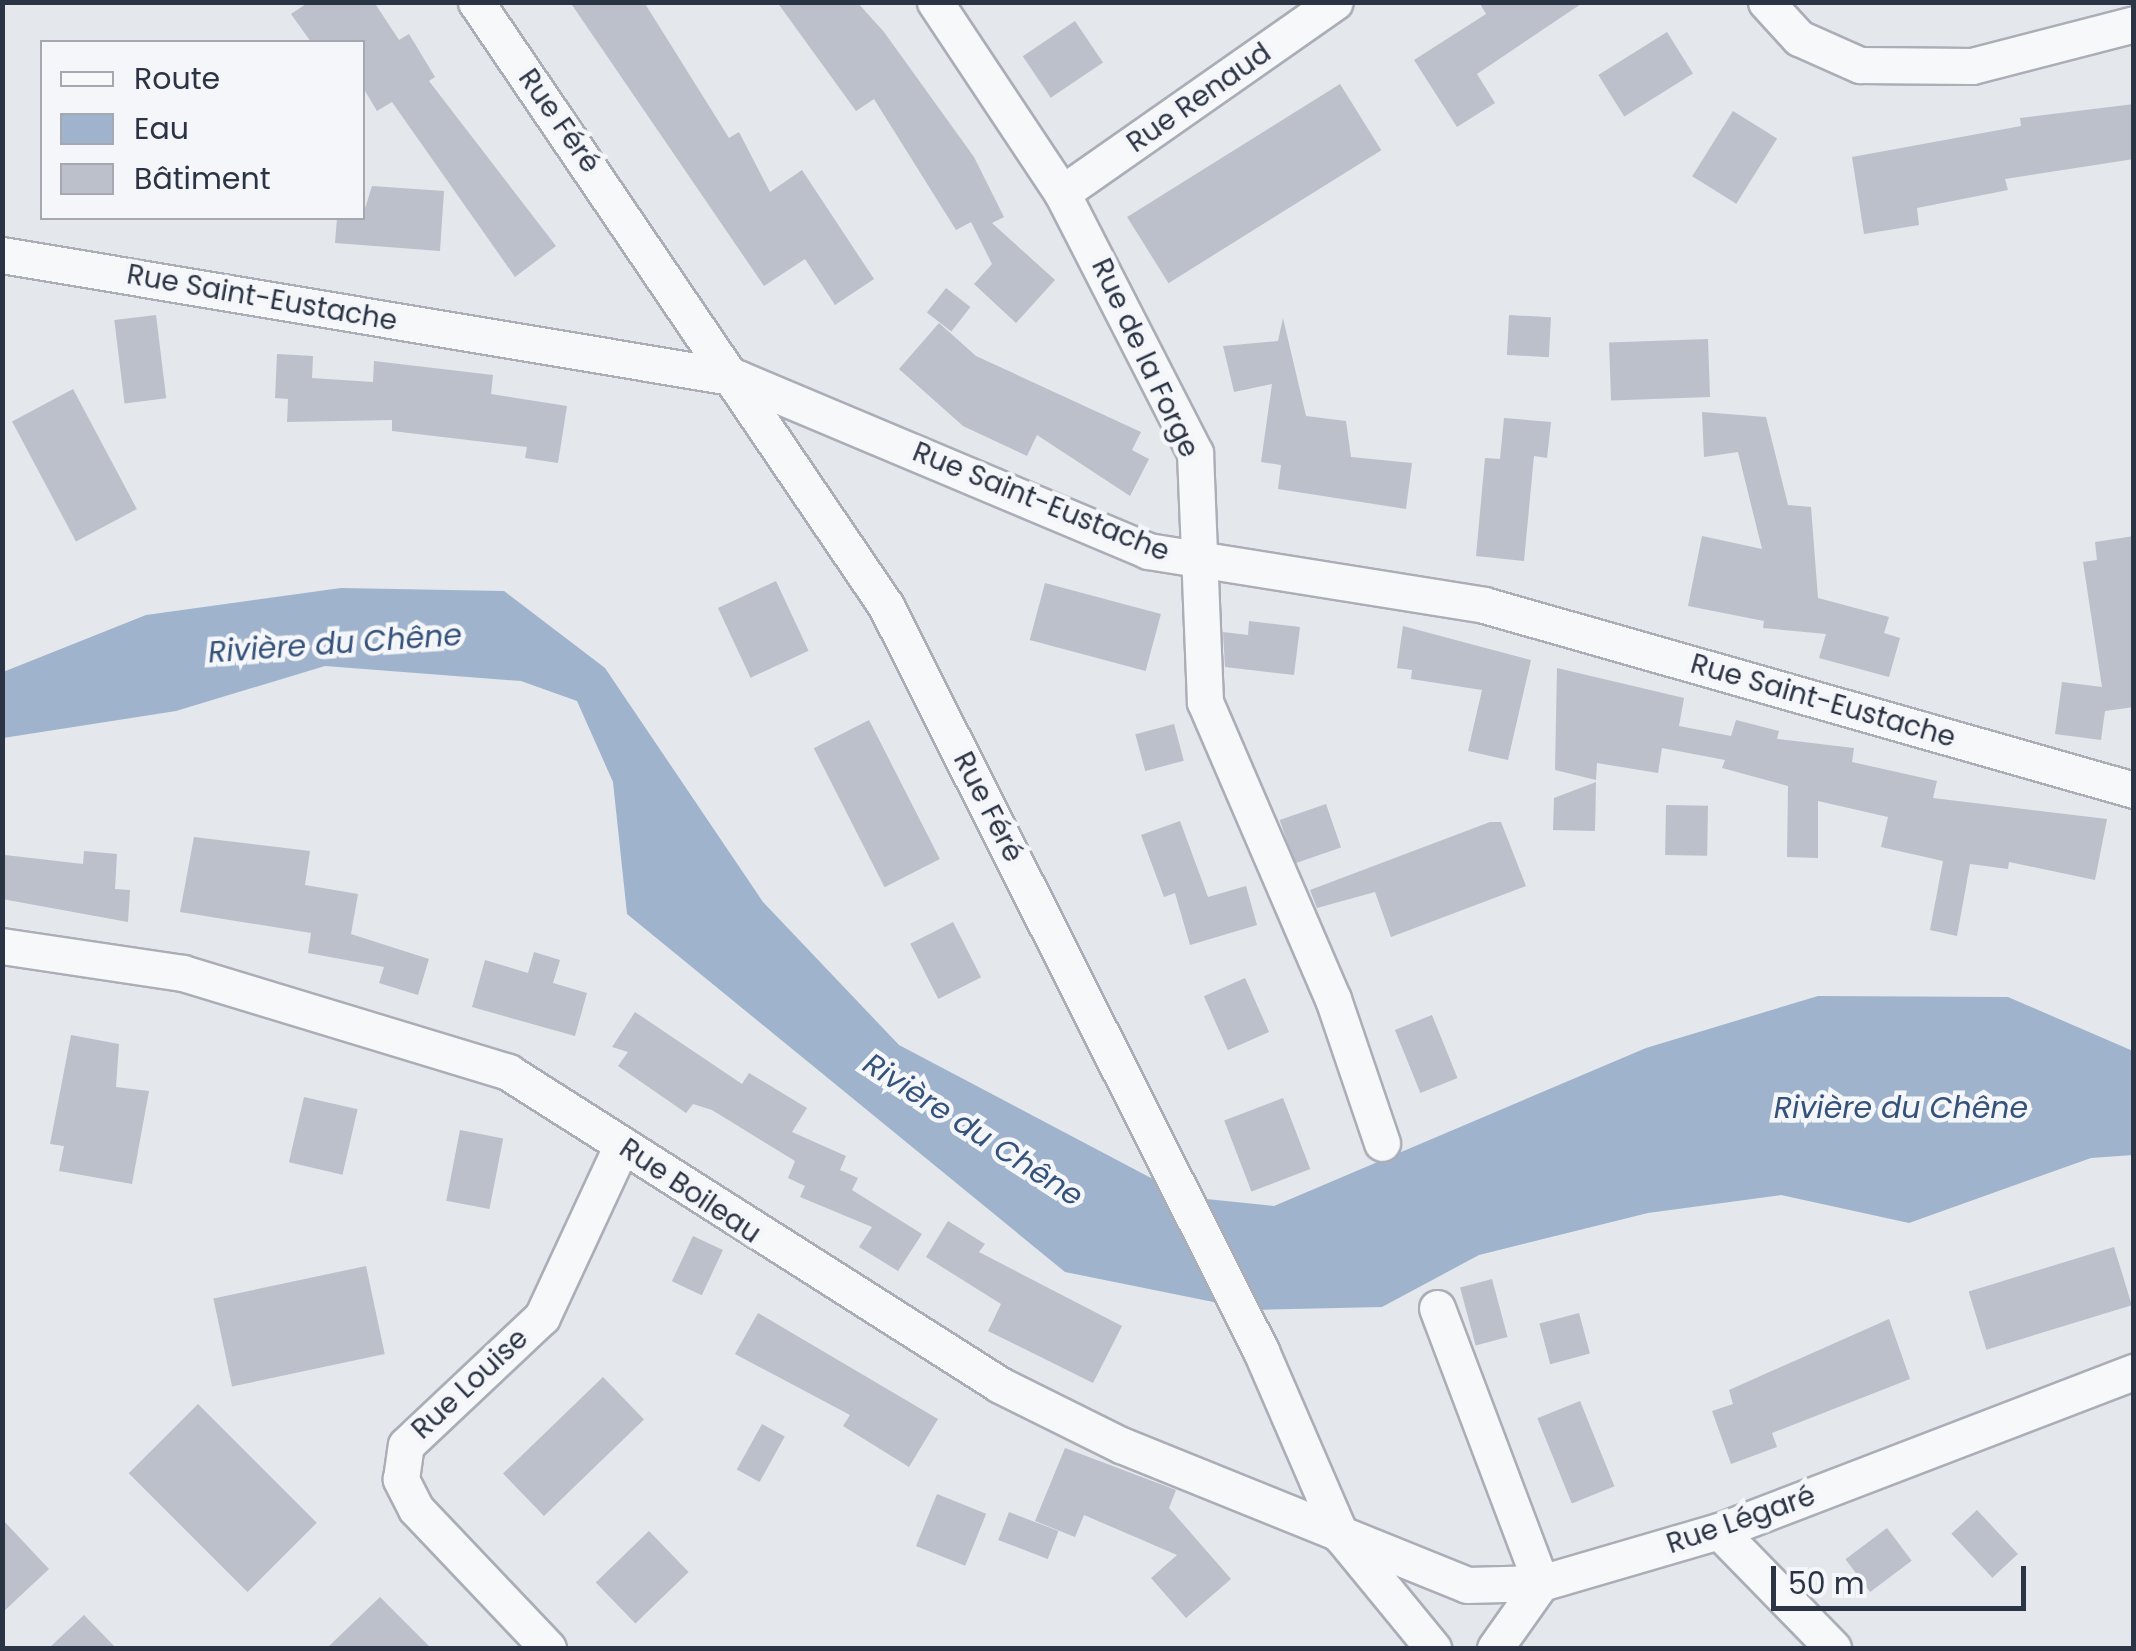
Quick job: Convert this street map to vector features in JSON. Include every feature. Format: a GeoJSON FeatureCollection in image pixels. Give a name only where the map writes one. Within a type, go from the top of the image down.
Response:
{"type":"FeatureCollection","features":[{"type":"Feature","properties":{"kind":"street","name":"Rue Féré"},"geometry":{"type":"LineString","coordinates":[[476,2],[737,378],[886,606],[1261,1351],[1341,1536],[1432,1648]]}},
{"type":"Feature","properties":{"kind":"street","name":"Rue de la Forge"},"geometry":{"type":"LineString","coordinates":[[935,2],[1062,193],[1195,453],[1205,702],[1333,999],[1382,1142]]}},
{"type":"Feature","properties":{"kind":"street","name":"Rue Renaud"},"geometry":{"type":"LineString","coordinates":[[1062,193],[1335,2]]}},
{"type":"Feature","properties":{"kind":"street"},"geometry":{"type":"LineString","coordinates":[[1766,2],[1800,38],[1860,65],[1972,66],[2134,24]]}},
{"type":"Feature","properties":{"kind":"street","name":"Rue Saint-Eustache"},"geometry":{"type":"LineString","coordinates":[[2,254],[737,378],[1148,551],[1484,605],[2134,790]]}},
{"type":"Feature","properties":{"kind":"street","name":"Rue Boileau"},"geometry":{"type":"LineString","coordinates":[[2,946],[183,974],[439,1048],[508,1072],[1000,1385],[1341,1536]]}},
{"type":"Feature","properties":{"kind":"street","name":"Rue Louise"},"geometry":{"type":"LineString","coordinates":[[548,1648],[416,1509],[401,1479],[406,1444],[542,1317],[622,1145]]}},
{"type":"Feature","properties":{"kind":"street"},"geometry":{"type":"LineString","coordinates":[[1438,1308],[1541,1582],[1495,1648]]}},
{"type":"Feature","properties":{"kind":"street","name":"Rue Légaré"},"geometry":{"type":"LineString","coordinates":[[1341,1536],[1467,1586],[1541,1582],[1719,1531],[2134,1372]]}},
{"type":"Feature","properties":{"kind":"street"},"geometry":{"type":"LineString","coordinates":[[1719,1531],[1834,1648]]}},
{"type":"Feature","properties":{"kind":"water","name":"Rivière du Chêne"},"geometry":{"type":"Polygon","coordinates":[[[341,588],[504,591],[605,668],[763,902],[899,1045],[1187,1197],[1274,1206],[1646,1048],[1818,996],[2008,997],[2133,1051],[2133,1155],[2091,1158],[1909,1223],[1781,1195],[1648,1213],[1479,1255],[1382,1307],[1253,1310],[1065,1272],[627,914],[613,782],[577,701],[521,681],[325,666],[176,711],[3,738],[3,672],[146,615],[341,588]]]}},
{"type":"Feature","properties":{"kind":"building"},"geometry":{"type":"Polygon","coordinates":[[[309,2],[374,2],[399,40],[409,34],[435,77],[429,81],[556,246],[515,277],[392,102],[377,111],[365,91],[365,40],[310,40],[291,14],[309,2]]]}},
{"type":"Feature","properties":{"kind":"building"},"geometry":{"type":"Polygon","coordinates":[[[570,2],[644,2],[729,138],[739,132],[770,192],[802,170],[874,279],[835,305],[805,259],[764,286],[570,2]]]}},
{"type":"Feature","properties":{"kind":"building"},"geometry":{"type":"Polygon","coordinates":[[[777,2],[857,2],[884,32],[974,157],[1004,217],[992,223],[1055,280],[1016,323],[974,284],[992,264],[971,222],[956,230],[874,99],[856,111],[777,2]]]}},
{"type":"Feature","properties":{"kind":"building"},"geometry":{"type":"Polygon","coordinates":[[[1479,2],[1584,2],[1477,74],[1495,103],[1457,127],[1414,60],[1486,14],[1479,2]]]}},
{"type":"Feature","properties":{"kind":"building"},"geometry":{"type":"Polygon","coordinates":[[[1075,21],[1103,62],[1051,98],[1023,56],[1075,21]]]}},
{"type":"Feature","properties":{"kind":"building"},"geometry":{"type":"Polygon","coordinates":[[[1667,32],[1693,74],[1624,116],[1598,75],[1667,32]]]}},
{"type":"Feature","properties":{"kind":"building"},"geometry":{"type":"Polygon","coordinates":[[[1340,84],[1381,150],[1168,283],[1127,217],[1340,84]]]}},
{"type":"Feature","properties":{"kind":"building"},"geometry":{"type":"Polygon","coordinates":[[[2134,104],[2134,159],[2005,179],[2008,190],[1917,208],[1919,225],[1864,234],[1852,157],[2021,126],[2020,118],[2134,104]]]}},
{"type":"Feature","properties":{"kind":"building"},"geometry":{"type":"Polygon","coordinates":[[[1733,111],[1777,139],[1736,204],[1692,176],[1733,111]]]}},
{"type":"Feature","properties":{"kind":"building"},"geometry":{"type":"Polygon","coordinates":[[[372,186],[444,191],[440,251],[335,243],[337,220],[365,220],[372,186]]]}},
{"type":"Feature","properties":{"kind":"building"},"geometry":{"type":"Polygon","coordinates":[[[946,288],[970,307],[951,332],[927,312],[946,288]]]}},
{"type":"Feature","properties":{"kind":"building"},"geometry":{"type":"Polygon","coordinates":[[[156,315],[166,398],[125,403],[114,320],[156,315]]]}},
{"type":"Feature","properties":{"kind":"building"},"geometry":{"type":"Polygon","coordinates":[[[1509,315],[1551,317],[1549,357],[1507,355],[1509,315]]]}},
{"type":"Feature","properties":{"kind":"building"},"geometry":{"type":"Polygon","coordinates":[[[1283,318],[1306,416],[1346,421],[1351,457],[1412,463],[1406,509],[1278,489],[1281,465],[1261,462],[1272,384],[1234,392],[1223,346],[1278,341],[1283,318]]]}},
{"type":"Feature","properties":{"kind":"building"},"geometry":{"type":"Polygon","coordinates":[[[939,323],[976,356],[1141,432],[1132,450],[1149,459],[1130,496],[1037,435],[1027,456],[963,426],[899,369],[939,323]]]}},
{"type":"Feature","properties":{"kind":"building"},"geometry":{"type":"Polygon","coordinates":[[[1708,339],[1710,397],[1611,400],[1609,342],[1708,339]]]}},
{"type":"Feature","properties":{"kind":"building"},"geometry":{"type":"Polygon","coordinates":[[[277,354],[313,356],[312,378],[373,382],[374,361],[493,375],[491,394],[567,406],[558,463],[525,458],[527,447],[392,431],[392,420],[287,422],[288,399],[275,398],[277,354]]]}},
{"type":"Feature","properties":{"kind":"building"},"geometry":{"type":"Polygon","coordinates":[[[73,389],[137,509],[76,541],[12,421],[73,389]]]}},
{"type":"Feature","properties":{"kind":"building"},"geometry":{"type":"Polygon","coordinates":[[[1702,412],[1766,417],[1788,505],[1811,507],[1818,598],[1889,617],[1884,633],[1900,638],[1889,677],[1819,658],[1826,634],[1763,628],[1764,621],[1688,606],[1702,536],[1762,549],[1738,452],[1704,457],[1702,412]]]}},
{"type":"Feature","properties":{"kind":"building"},"geometry":{"type":"Polygon","coordinates":[[[1504,418],[1551,422],[1547,458],[1534,456],[1524,561],[1476,556],[1485,458],[1500,459],[1504,418]]]}},
{"type":"Feature","properties":{"kind":"building"},"geometry":{"type":"Polygon","coordinates":[[[2134,536],[2134,707],[2105,711],[2101,740],[2055,734],[2062,682],[2102,687],[2083,562],[2097,560],[2095,542],[2134,536]]]}},
{"type":"Feature","properties":{"kind":"building"},"geometry":{"type":"Polygon","coordinates":[[[776,581],[809,651],[751,678],[718,608],[776,581]]]}},
{"type":"Feature","properties":{"kind":"building"},"geometry":{"type":"Polygon","coordinates":[[[1045,583],[1161,614],[1146,671],[1030,640],[1045,583]]]}},
{"type":"Feature","properties":{"kind":"building"},"geometry":{"type":"Polygon","coordinates":[[[1249,621],[1300,627],[1294,675],[1225,667],[1223,632],[1248,635],[1249,621]]]}},
{"type":"Feature","properties":{"kind":"building"},"geometry":{"type":"Polygon","coordinates":[[[1403,626],[1531,660],[1508,760],[1468,751],[1482,690],[1411,679],[1412,670],[1397,668],[1403,626]]]}},
{"type":"Feature","properties":{"kind":"building"},"geometry":{"type":"Polygon","coordinates":[[[1557,668],[1684,698],[1679,726],[1731,736],[1736,720],[1779,731],[1777,739],[1854,748],[1852,762],[1937,781],[1933,798],[2107,819],[2095,880],[2009,862],[2008,869],[1970,864],[1957,936],[1930,930],[1943,861],[1881,847],[1888,817],[1818,801],[1818,858],[1787,857],[1788,786],[1722,768],[1725,760],[1662,748],[1658,773],[1597,763],[1596,780],[1555,770],[1557,668]]]}},
{"type":"Feature","properties":{"kind":"building"},"geometry":{"type":"Polygon","coordinates":[[[869,720],[940,859],[885,887],[814,748],[869,720]]]}},
{"type":"Feature","properties":{"kind":"building"},"geometry":{"type":"Polygon","coordinates":[[[1174,724],[1184,761],[1145,771],[1135,734],[1174,724]]]}},
{"type":"Feature","properties":{"kind":"building"},"geometry":{"type":"Polygon","coordinates":[[[1596,782],[1595,831],[1553,830],[1554,798],[1596,782]]]}},
{"type":"Feature","properties":{"kind":"building"},"geometry":{"type":"Polygon","coordinates":[[[1326,804],[1341,847],[1295,863],[1280,820],[1326,804]]]}},
{"type":"Feature","properties":{"kind":"building"},"geometry":{"type":"Polygon","coordinates":[[[1666,805],[1708,806],[1707,856],[1665,855],[1666,805]]]}},
{"type":"Feature","properties":{"kind":"building"},"geometry":{"type":"Polygon","coordinates":[[[1180,821],[1208,897],[1246,886],[1257,925],[1190,945],[1175,893],[1164,897],[1141,835],[1180,821]]]}},
{"type":"Feature","properties":{"kind":"building"},"geometry":{"type":"Polygon","coordinates":[[[1490,822],[1501,822],[1526,886],[1391,937],[1375,892],[1317,908],[1310,890],[1490,822]]]}},
{"type":"Feature","properties":{"kind":"building"},"geometry":{"type":"Polygon","coordinates":[[[194,837],[310,851],[305,885],[358,894],[351,934],[429,959],[418,995],[379,983],[384,967],[308,953],[311,933],[180,912],[194,837]]]}},
{"type":"Feature","properties":{"kind":"building"},"geometry":{"type":"Polygon","coordinates":[[[84,851],[117,854],[115,889],[130,890],[128,922],[2,899],[5,855],[83,864],[84,851]]]}},
{"type":"Feature","properties":{"kind":"building"},"geometry":{"type":"Polygon","coordinates":[[[953,922],[981,977],[938,999],[910,944],[953,922]]]}},
{"type":"Feature","properties":{"kind":"building"},"geometry":{"type":"Polygon","coordinates":[[[534,952],[560,960],[553,983],[587,993],[575,1036],[472,1007],[485,960],[528,973],[534,952]]]}},
{"type":"Feature","properties":{"kind":"building"},"geometry":{"type":"Polygon","coordinates":[[[1245,978],[1269,1032],[1228,1050],[1204,996],[1245,978]]]}},
{"type":"Feature","properties":{"kind":"building"},"geometry":{"type":"Polygon","coordinates":[[[635,1012],[742,1084],[749,1073],[807,1108],[792,1132],[846,1156],[840,1170],[858,1178],[852,1190],[922,1234],[898,1271],[859,1247],[872,1227],[800,1197],[805,1186],[788,1178],[795,1161],[712,1110],[693,1104],[686,1113],[618,1066],[628,1052],[612,1047],[635,1012]]]}},
{"type":"Feature","properties":{"kind":"building"},"geometry":{"type":"Polygon","coordinates":[[[1432,1015],[1457,1078],[1420,1093],[1395,1030],[1432,1015]]]}},
{"type":"Feature","properties":{"kind":"building"},"geometry":{"type":"Polygon","coordinates":[[[71,1035],[119,1044],[116,1087],[149,1091],[132,1184],[59,1171],[64,1146],[50,1144],[71,1035]]]}},
{"type":"Feature","properties":{"kind":"building"},"geometry":{"type":"Polygon","coordinates":[[[304,1097],[358,1109],[343,1175],[289,1162],[304,1097]]]}},
{"type":"Feature","properties":{"kind":"building"},"geometry":{"type":"Polygon","coordinates":[[[1283,1098],[1310,1169],[1251,1192],[1224,1121],[1283,1098]]]}},
{"type":"Feature","properties":{"kind":"building"},"geometry":{"type":"Polygon","coordinates":[[[460,1130],[503,1138],[489,1209],[446,1201],[460,1130]]]}},
{"type":"Feature","properties":{"kind":"building"},"geometry":{"type":"Polygon","coordinates":[[[948,1221],[985,1244],[979,1252],[1122,1326],[1093,1383],[988,1331],[1001,1304],[926,1257],[948,1221]]]}},
{"type":"Feature","properties":{"kind":"building"},"geometry":{"type":"Polygon","coordinates":[[[693,1236],[723,1250],[702,1295],[672,1281],[693,1236]]]}},
{"type":"Feature","properties":{"kind":"building"},"geometry":{"type":"Polygon","coordinates":[[[2114,1247],[2132,1305],[1986,1350],[1969,1291],[2114,1247]]]}},
{"type":"Feature","properties":{"kind":"building"},"geometry":{"type":"Polygon","coordinates":[[[366,1266],[385,1354],[232,1386],[213,1298],[366,1266]]]}},
{"type":"Feature","properties":{"kind":"building"},"geometry":{"type":"Polygon","coordinates":[[[1492,1279],[1508,1337],[1476,1345],[1460,1288],[1492,1279]]]}},
{"type":"Feature","properties":{"kind":"building"},"geometry":{"type":"Polygon","coordinates":[[[758,1313],[938,1419],[909,1467],[843,1426],[850,1415],[735,1354],[758,1313]]]}},
{"type":"Feature","properties":{"kind":"building"},"geometry":{"type":"Polygon","coordinates":[[[1579,1313],[1590,1354],[1550,1364],[1539,1324],[1579,1313]]]}},
{"type":"Feature","properties":{"kind":"building"},"geometry":{"type":"Polygon","coordinates":[[[1889,1319],[1910,1379],[1772,1433],[1777,1447],[1731,1464],[1712,1411],[1733,1404],[1729,1390],[1889,1319]]]}},
{"type":"Feature","properties":{"kind":"building"},"geometry":{"type":"Polygon","coordinates":[[[603,1377],[644,1419],[544,1516],[503,1474],[603,1377]]]}},
{"type":"Feature","properties":{"kind":"building"},"geometry":{"type":"Polygon","coordinates":[[[1580,1401],[1614,1486],[1572,1504],[1537,1418],[1580,1401]]]}},
{"type":"Feature","properties":{"kind":"building"},"geometry":{"type":"Polygon","coordinates":[[[198,1404],[317,1523],[247,1592],[129,1473],[198,1404]]]}},
{"type":"Feature","properties":{"kind":"building"},"geometry":{"type":"Polygon","coordinates":[[[762,1424],[785,1437],[760,1482],[737,1469],[762,1424]]]}},
{"type":"Feature","properties":{"kind":"building"},"geometry":{"type":"Polygon","coordinates":[[[1065,1448],[1176,1490],[1169,1508],[1231,1579],[1186,1618],[1151,1578],[1177,1555],[1084,1515],[1075,1537],[1035,1521],[1065,1448]]]}},
{"type":"Feature","properties":{"kind":"building"},"geometry":{"type":"Polygon","coordinates":[[[937,1494],[986,1514],[965,1566],[916,1546],[937,1494]]]}},
{"type":"Feature","properties":{"kind":"building"},"geometry":{"type":"Polygon","coordinates":[[[1977,1510],[2018,1554],[1992,1578],[1951,1534],[1977,1510]]]}},
{"type":"Feature","properties":{"kind":"building"},"geometry":{"type":"Polygon","coordinates":[[[1009,1512],[1058,1531],[1048,1559],[998,1540],[1009,1512]]]}},
{"type":"Feature","properties":{"kind":"building"},"geometry":{"type":"Polygon","coordinates":[[[2,1519],[49,1569],[2,1613],[2,1519]]]}},
{"type":"Feature","properties":{"kind":"building"},"geometry":{"type":"Polygon","coordinates":[[[1887,1528],[1912,1561],[1870,1592],[1845,1559],[1887,1528]]]}},
{"type":"Feature","properties":{"kind":"building"},"geometry":{"type":"Polygon","coordinates":[[[649,1531],[689,1572],[635,1623],[596,1582],[649,1531]]]}},
{"type":"Feature","properties":{"kind":"building"},"geometry":{"type":"Polygon","coordinates":[[[380,1597],[431,1648],[327,1648],[380,1597]]]}},
{"type":"Feature","properties":{"kind":"building"},"geometry":{"type":"Polygon","coordinates":[[[84,1615],[116,1648],[49,1648],[84,1615]]]}}]}
